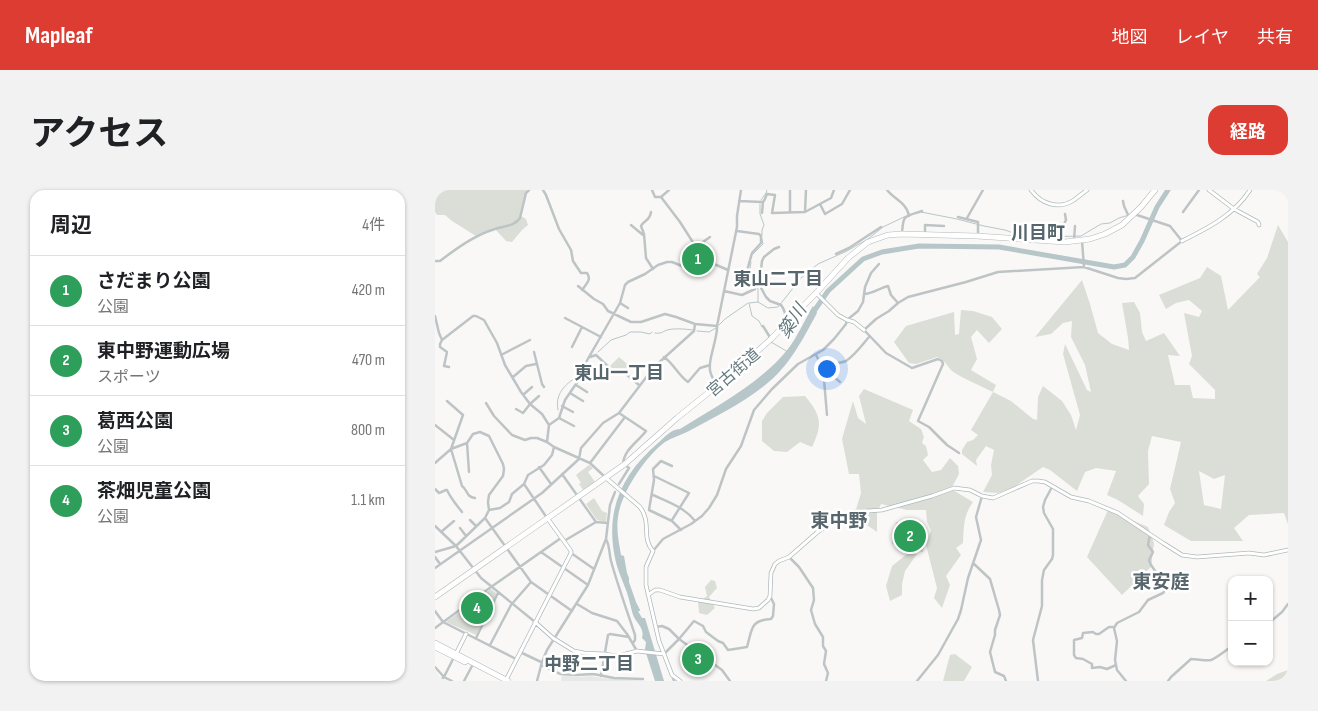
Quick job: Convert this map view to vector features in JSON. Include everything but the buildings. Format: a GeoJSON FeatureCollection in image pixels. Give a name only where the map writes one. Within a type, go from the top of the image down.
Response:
{"type":"FeatureCollection","features":[{"type":"Feature","properties":{"kind":"highway","name":"宮古街道"},"geometry":{"type":"LineString","coordinates":[[435,597],[624,465],[771,339],[818,294],[824,284],[848,258],[863,246],[880,238],[902,234],[977,236],[1056,242],[1074,238],[1082,241],[1105,234],[1122,224],[1134,214],[1155,190]]}},
{"type":"Feature","properties":{"kind":"highway"},"geometry":{"type":"LineString","coordinates":[[435,643],[472,666],[505,681]]}},
{"type":"Feature","properties":{"kind":"highway"},"geometry":{"type":"LineString","coordinates":[[435,647],[455,655],[505,681]]}},
{"type":"Feature","properties":{"kind":"street"},"geometry":{"type":"LineString","coordinates":[[435,261],[440,261],[474,237],[494,229],[512,225],[518,221],[526,193],[529,190]]}},
{"type":"Feature","properties":{"kind":"street"},"geometry":{"type":"LineString","coordinates":[[543,190],[559,229],[571,250],[573,261],[581,273],[589,276],[589,280],[582,290]]}},
{"type":"Feature","properties":{"kind":"street"},"geometry":{"type":"LineString","coordinates":[[652,190],[655,196],[661,197],[680,222],[708,266]]}},
{"type":"Feature","properties":{"kind":"street"},"geometry":{"type":"LineString","coordinates":[[661,197],[669,190]]}},
{"type":"Feature","properties":{"kind":"street"},"geometry":{"type":"LineString","coordinates":[[718,386],[711,374],[710,364],[737,231],[741,190]]}},
{"type":"Feature","properties":{"kind":"street"},"geometry":{"type":"LineString","coordinates":[[790,190],[791,212]]}},
{"type":"Feature","properties":{"kind":"street"},"geometry":{"type":"LineString","coordinates":[[805,212],[806,190]]}},
{"type":"Feature","properties":{"kind":"street"},"geometry":{"type":"LineString","coordinates":[[762,213],[763,202],[767,194],[775,195],[772,212],[805,212],[831,198],[834,190]]}},
{"type":"Feature","properties":{"kind":"street"},"geometry":{"type":"LineString","coordinates":[[820,204],[825,214],[842,204],[850,190]]}},
{"type":"Feature","properties":{"kind":"street"},"geometry":{"type":"LineString","coordinates":[[887,190],[899,199],[909,216]]}},
{"type":"Feature","properties":{"kind":"street"},"geometry":{"type":"LineString","coordinates":[[967,218],[983,190]]}},
{"type":"Feature","properties":{"kind":"street"},"geometry":{"type":"LineString","coordinates":[[1031,190],[1044,202],[1056,205],[1067,203],[1087,190]]}},
{"type":"Feature","properties":{"kind":"street"},"geometry":{"type":"LineString","coordinates":[[1183,212],[1199,190]]}},
{"type":"Feature","properties":{"kind":"street"},"geometry":{"type":"LineString","coordinates":[[1209,190],[1233,209],[1259,224]]}},
{"type":"Feature","properties":{"kind":"street"},"geometry":{"type":"LineString","coordinates":[[864,330],[876,319],[909,297],[998,272],[1084,267],[1126,280],[1135,278],[1182,241],[1222,219],[1243,200],[1250,190]]}},
{"type":"Feature","properties":{"kind":"street"},"geometry":{"type":"LineString","coordinates":[[739,201],[763,202]]}},
{"type":"Feature","properties":{"kind":"street"},"geometry":{"type":"LineString","coordinates":[[1123,201],[1129,219]]}},
{"type":"Feature","properties":{"kind":"street"},"geometry":{"type":"LineString","coordinates":[[902,234],[903,222],[909,216],[923,211]]}},
{"type":"Feature","properties":{"kind":"street"},"geometry":{"type":"LineString","coordinates":[[651,212],[649,219],[641,225],[646,258],[653,269]]}},
{"type":"Feature","properties":{"kind":"street"},"geometry":{"type":"LineString","coordinates":[[1056,242],[1066,220],[1065,214]]}},
{"type":"Feature","properties":{"kind":"street"},"geometry":{"type":"LineString","coordinates":[[1134,214],[1170,226],[1182,241]]}},
{"type":"Feature","properties":{"kind":"street"},"geometry":{"type":"LineString","coordinates":[[958,217],[978,222],[977,236]]}},
{"type":"Feature","properties":{"kind":"street"},"geometry":{"type":"LineString","coordinates":[[631,225],[644,236]]}},
{"type":"Feature","properties":{"kind":"street"},"geometry":{"type":"LineString","coordinates":[[925,234],[925,225],[944,226]]}},
{"type":"Feature","properties":{"kind":"street"},"geometry":{"type":"LineString","coordinates":[[1074,238],[1075,226]]}},
{"type":"Feature","properties":{"kind":"street"},"geometry":{"type":"LineString","coordinates":[[836,254],[851,247],[881,227]]}},
{"type":"Feature","properties":{"kind":"street"},"geometry":{"type":"LineString","coordinates":[[724,291],[743,295],[755,289],[755,286],[748,277],[748,267],[752,253],[761,243],[761,236],[759,234],[737,231]]}},
{"type":"Feature","properties":{"kind":"street"},"geometry":{"type":"LineString","coordinates":[[1038,233],[1059,232]]}},
{"type":"Feature","properties":{"kind":"street"},"geometry":{"type":"LineString","coordinates":[[696,247],[710,237]]}},
{"type":"Feature","properties":{"kind":"street"},"geometry":{"type":"LineString","coordinates":[[1082,241],[1084,267]]}},
{"type":"Feature","properties":{"kind":"street"},"geometry":{"type":"LineString","coordinates":[[779,247],[764,256],[760,286],[770,301],[781,306],[785,313],[785,319],[788,322]]}},
{"type":"Feature","properties":{"kind":"street"},"geometry":{"type":"LineString","coordinates":[[549,425],[559,418],[565,400],[620,303],[625,285],[628,282],[667,262],[700,267],[714,264],[728,270]]}},
{"type":"Feature","properties":{"kind":"street"},"geometry":{"type":"LineString","coordinates":[[674,681],[656,627],[646,585],[646,566],[653,550],[663,539],[702,516],[714,502],[726,469],[741,446],[754,410],[772,389],[798,364],[816,355],[834,339],[847,320],[860,308],[863,302],[865,287],[872,271],[879,264]]}},
{"type":"Feature","properties":{"kind":"street"},"geometry":{"type":"LineString","coordinates":[[813,269],[813,272],[824,284]]}},
{"type":"Feature","properties":{"kind":"street"},"geometry":{"type":"LineString","coordinates":[[578,286],[593,300],[603,304],[608,311],[628,321],[637,322],[665,314],[695,324],[717,326]]}},
{"type":"Feature","properties":{"kind":"street"},"geometry":{"type":"LineString","coordinates":[[864,294],[867,295],[888,286],[891,295],[898,303]]}},
{"type":"Feature","properties":{"kind":"street"},"geometry":{"type":"LineString","coordinates":[[818,294],[838,314],[854,322],[864,330],[886,354],[912,368],[937,359],[942,361],[943,364],[917,421],[929,427],[947,445],[959,453]]}},
{"type":"Feature","properties":{"kind":"street"},"geometry":{"type":"LineString","coordinates":[[620,303],[628,308]]}},
{"type":"Feature","properties":{"kind":"street"},"geometry":{"type":"LineString","coordinates":[[435,316],[442,340]]}},
{"type":"Feature","properties":{"kind":"street"},"geometry":{"type":"LineString","coordinates":[[449,367],[444,366],[447,352],[440,347],[442,340],[473,316],[483,320],[497,343],[505,365],[523,394],[530,404],[542,414],[549,425],[547,442]]}},
{"type":"Feature","properties":{"kind":"street"},"geometry":{"type":"LineString","coordinates":[[565,318],[601,337]]}},
{"type":"Feature","properties":{"kind":"street"},"geometry":{"type":"LineString","coordinates":[[435,568],[535,498],[579,459],[581,448],[603,423],[619,413],[653,366],[694,331],[695,324]]}},
{"type":"Feature","properties":{"kind":"street"},"geometry":{"type":"LineString","coordinates":[[763,326],[771,339]]}},
{"type":"Feature","properties":{"kind":"street"},"geometry":{"type":"LineString","coordinates":[[571,347],[582,327]]}},
{"type":"Feature","properties":{"kind":"street"},"geometry":{"type":"LineString","coordinates":[[822,366],[827,367],[830,364],[847,360],[869,337]]}},
{"type":"Feature","properties":{"kind":"street"},"geometry":{"type":"LineString","coordinates":[[501,355],[529,340]]}},
{"type":"Feature","properties":{"kind":"street"},"geometry":{"type":"LineString","coordinates":[[534,352],[544,387]]}},
{"type":"Feature","properties":{"kind":"street"},"geometry":{"type":"LineString","coordinates":[[589,357],[596,355],[614,372],[626,374],[639,385]]}},
{"type":"Feature","properties":{"kind":"street"},"geometry":{"type":"LineString","coordinates":[[816,355],[824,375],[827,415]]}},
{"type":"Feature","properties":{"kind":"street"},"geometry":{"type":"LineString","coordinates":[[664,357],[688,382],[701,368],[710,364]]}},
{"type":"Feature","properties":{"kind":"street"},"geometry":{"type":"LineString","coordinates":[[513,377],[526,366],[536,364]]}},
{"type":"Feature","properties":{"kind":"street"},"geometry":{"type":"LineString","coordinates":[[824,375],[833,376],[840,382]]}},
{"type":"Feature","properties":{"kind":"street"},"geometry":{"type":"LineString","coordinates":[[575,385],[587,392]]}},
{"type":"Feature","properties":{"kind":"street"},"geometry":{"type":"LineString","coordinates":[[523,394],[532,387]]}},
{"type":"Feature","properties":{"kind":"street"},"geometry":{"type":"LineString","coordinates":[[570,393],[583,401]]}},
{"type":"Feature","properties":{"kind":"street"},"geometry":{"type":"LineString","coordinates":[[516,408],[523,413],[539,396]]}},
{"type":"Feature","properties":{"kind":"street"},"geometry":{"type":"LineString","coordinates":[[447,401],[463,415],[451,449],[462,486],[471,498],[475,498]]}},
{"type":"Feature","properties":{"kind":"street"},"geometry":{"type":"LineString","coordinates":[[486,403],[494,416],[512,436],[525,440],[537,438],[547,442],[554,448],[590,463],[619,487],[643,512],[647,526],[646,540],[653,550]]}},
{"type":"Feature","properties":{"kind":"street"},"geometry":{"type":"LineString","coordinates":[[562,406],[573,412]]}},
{"type":"Feature","properties":{"kind":"street"},"geometry":{"type":"LineString","coordinates":[[619,413],[646,431],[626,453],[623,460],[624,465],[629,468],[619,487]]}},
{"type":"Feature","properties":{"kind":"street"},"geometry":{"type":"LineString","coordinates":[[590,463],[625,417]]}},
{"type":"Feature","properties":{"kind":"street"},"geometry":{"type":"LineString","coordinates":[[559,418],[574,426]]}},
{"type":"Feature","properties":{"kind":"street"},"geometry":{"type":"LineString","coordinates":[[435,425],[454,440]]}},
{"type":"Feature","properties":{"kind":"street"},"geometry":{"type":"LineString","coordinates":[[435,463],[451,449],[467,443],[473,434],[479,432],[486,434],[490,438],[504,469],[503,476],[489,495],[489,510],[485,518],[456,546],[435,552]]}},
{"type":"Feature","properties":{"kind":"street"},"geometry":{"type":"LineString","coordinates":[[467,443],[469,472]]}},
{"type":"Feature","properties":{"kind":"street"},"geometry":{"type":"LineString","coordinates":[[489,510],[509,502],[512,494],[524,484],[528,475],[544,465],[554,448]]}},
{"type":"Feature","properties":{"kind":"street"},"geometry":{"type":"LineString","coordinates":[[672,466],[661,461],[653,469],[654,476],[649,510],[672,521],[681,530]]}},
{"type":"Feature","properties":{"kind":"street"},"geometry":{"type":"LineString","coordinates":[[539,467],[551,484]]}},
{"type":"Feature","properties":{"kind":"street"},"geometry":{"type":"LineString","coordinates":[[562,474],[596,522]]}},
{"type":"Feature","properties":{"kind":"street"},"geometry":{"type":"LineString","coordinates":[[654,476],[689,493],[672,521]]}},
{"type":"Feature","properties":{"kind":"street"},"geometry":{"type":"LineString","coordinates":[[664,654],[679,640],[694,621],[703,626],[706,632],[723,643],[729,650],[747,648],[753,625],[763,619],[771,619],[775,611],[770,596],[771,572],[779,561],[789,557],[820,530],[853,512],[882,510],[954,488],[970,490],[982,496],[993,498],[1032,481],[1045,482],[1077,500],[1089,502],[1118,513],[1175,551],[1190,557],[1249,553],[1269,554],[1288,550]]}},
{"type":"Feature","properties":{"kind":"street"},"geometry":{"type":"LineString","coordinates":[[524,484],[571,553],[595,569]]}},
{"type":"Feature","properties":{"kind":"street"},"geometry":{"type":"LineString","coordinates":[[447,486],[447,490],[461,512]]}},
{"type":"Feature","properties":{"kind":"street"},"geometry":{"type":"LineString","coordinates":[[1038,681],[1033,640],[1042,606],[1044,570],[1053,555],[1053,529],[1044,513],[1043,507],[1052,486]]}},
{"type":"Feature","properties":{"kind":"street"},"geometry":{"type":"LineString","coordinates":[[435,489],[439,493],[447,490]]}},
{"type":"Feature","properties":{"kind":"street"},"geometry":{"type":"LineString","coordinates":[[537,681],[541,664],[553,638],[577,604],[595,569],[606,539],[610,505],[615,492]]}},
{"type":"Feature","properties":{"kind":"street"},"geometry":{"type":"LineString","coordinates":[[652,494],[680,507],[695,521]]}},
{"type":"Feature","properties":{"kind":"street"},"geometry":{"type":"LineString","coordinates":[[917,681],[938,656],[958,619],[968,578],[981,540],[976,513],[982,496]]}},
{"type":"Feature","properties":{"kind":"street"},"geometry":{"type":"LineString","coordinates":[[485,518],[531,582],[548,596],[572,611]]}},
{"type":"Feature","properties":{"kind":"street"},"geometry":{"type":"LineString","coordinates":[[470,520],[476,526]]}},
{"type":"Feature","properties":{"kind":"street"},"geometry":{"type":"LineString","coordinates":[[441,532],[454,521]]}},
{"type":"Feature","properties":{"kind":"street"},"geometry":{"type":"LineString","coordinates":[[435,628],[541,552],[596,522],[607,523]]}},
{"type":"Feature","properties":{"kind":"street"},"geometry":{"type":"LineString","coordinates":[[436,528],[456,546],[474,570],[491,587],[553,638],[574,651],[615,656],[639,652],[664,654]]}},
{"type":"Feature","properties":{"kind":"street"},"geometry":{"type":"LineString","coordinates":[[459,528],[466,536]]}},
{"type":"Feature","properties":{"kind":"street"},"geometry":{"type":"LineString","coordinates":[[1116,665],[1107,669],[1100,667],[1092,668],[1092,664],[1083,658],[1076,658],[1074,656],[1074,640],[1082,638],[1083,633],[1093,632],[1099,634],[1109,627],[1114,627],[1117,623],[1139,612],[1148,600],[1167,590],[1166,585],[1149,560],[1153,552],[1148,545],[1150,534]]}},
{"type":"Feature","properties":{"kind":"street"},"geometry":{"type":"LineString","coordinates":[[606,539],[610,560],[635,635],[633,643]]}},
{"type":"Feature","properties":{"kind":"street"},"geometry":{"type":"LineString","coordinates":[[541,552],[588,585]]}},
{"type":"Feature","properties":{"kind":"street"},"geometry":{"type":"LineString","coordinates":[[505,681],[571,553]]}},
{"type":"Feature","properties":{"kind":"street"},"geometry":{"type":"LineString","coordinates":[[435,557],[440,564]]}},
{"type":"Feature","properties":{"kind":"street"},"geometry":{"type":"LineString","coordinates":[[789,557],[799,567],[813,588],[814,600],[811,610],[815,624],[823,637],[823,646],[826,651],[824,664],[828,673],[826,681]]}},
{"type":"Feature","properties":{"kind":"street"},"geometry":{"type":"LineString","coordinates":[[973,563],[992,582],[1000,615],[990,652],[995,672],[1004,676],[1006,681]]}},
{"type":"Feature","properties":{"kind":"street"},"geometry":{"type":"LineString","coordinates":[[490,646],[512,604],[531,582]]}},
{"type":"Feature","properties":{"kind":"street"},"geometry":{"type":"LineString","coordinates":[[648,595],[655,590],[660,590],[680,597],[753,609],[759,608],[770,596]]}},
{"type":"Feature","properties":{"kind":"street"},"geometry":{"type":"LineString","coordinates":[[476,638],[498,593]]}},
{"type":"Feature","properties":{"kind":"street"},"geometry":{"type":"LineString","coordinates":[[577,604],[592,613],[617,621],[639,652]]}},
{"type":"Feature","properties":{"kind":"street"},"geometry":{"type":"LineString","coordinates":[[1271,621],[1288,604]]}},
{"type":"Feature","properties":{"kind":"street"},"geometry":{"type":"LineString","coordinates":[[435,611],[443,622],[516,660]]}},
{"type":"Feature","properties":{"kind":"street"},"geometry":{"type":"LineString","coordinates":[[656,627],[669,628],[679,640],[722,670],[730,681]]}},
{"type":"Feature","properties":{"kind":"street"},"geometry":{"type":"LineString","coordinates":[[1114,627],[1117,640],[1115,650],[1116,665],[1119,673],[1126,681]]}},
{"type":"Feature","properties":{"kind":"street"},"geometry":{"type":"LineString","coordinates":[[440,681],[467,634]]}},
{"type":"Feature","properties":{"kind":"street"},"geometry":{"type":"LineString","coordinates":[[601,676],[608,635],[629,637]]}},
{"type":"Feature","properties":{"kind":"street"},"geometry":{"type":"LineString","coordinates":[[1169,681],[1191,659],[1213,660],[1228,649]]}},
{"type":"Feature","properties":{"kind":"street"},"geometry":{"type":"LineString","coordinates":[[520,652],[556,673],[593,674],[643,679]]}},
{"type":"Feature","properties":{"kind":"street"},"geometry":{"type":"LineString","coordinates":[[464,681],[472,666]]}},
{"type":"Feature","properties":{"kind":"street"},"geometry":{"type":"LineString","coordinates":[[435,667],[444,677],[452,681]]}},
{"type":"Feature","properties":{"kind":"street"},"geometry":{"type":"LineString","coordinates":[[672,676],[679,681]]}},
{"type":"Feature","properties":{"kind":"shaded area"},"geometry":{"type":"Polygon","coordinates":[[[435,190],[526,190],[521,216],[526,219],[528,225],[512,242],[506,241],[495,229],[476,236],[445,215],[437,215],[435,212],[435,190]]]}},
{"type":"Feature","properties":{"kind":"shaded area"},"geometry":{"type":"Polygon","coordinates":[[[1278,225],[1288,242],[1288,524],[1284,513],[1249,515],[1234,528],[1243,541],[1191,541],[1164,525],[1175,503],[1170,489],[1181,442],[1152,436],[1148,451],[1149,484],[1138,496],[1144,504],[1143,516],[1107,495],[1116,471],[1096,468],[1085,472],[1077,491],[1050,470],[1043,467],[1014,487],[998,493],[983,492],[992,475],[991,465],[994,450],[986,446],[976,460],[977,466],[962,454],[962,450],[967,442],[973,440],[978,435],[971,430],[993,392],[1011,401],[1033,419],[1037,420],[1038,397],[1043,386],[1062,401],[1071,415],[1076,430],[1080,415],[1063,354],[1065,344],[1087,390],[1091,392],[1085,365],[1071,337],[1072,321],[1063,323],[1051,334],[1035,337],[1082,280],[1098,333],[1112,344],[1129,350],[1122,303],[1134,302],[1140,313],[1142,332],[1146,341],[1164,333],[1180,356],[1168,355],[1175,385],[1190,385],[1193,398],[1215,399],[1215,390],[1189,364],[1192,356],[1184,313],[1199,317],[1202,311],[1189,300],[1176,303],[1166,309],[1159,295],[1200,278],[1207,267],[1221,276],[1228,310],[1260,277],[1257,274],[1267,258],[1278,225]],[[1199,471],[1204,505],[1221,509],[1225,475],[1214,479],[1199,471]]]}},
{"type":"Feature","properties":{"kind":"shaded area"},"geometry":{"type":"Polygon","coordinates":[[[696,250],[705,263],[701,266],[697,266],[690,254],[696,250]]]}},
{"type":"Feature","properties":{"kind":"shaded area"},"geometry":{"type":"Polygon","coordinates":[[[813,306],[817,313],[795,352],[781,370],[755,393],[728,410],[665,442],[642,466],[624,497],[617,522],[621,555],[624,556],[629,582],[640,610],[638,611],[642,618],[645,618],[664,681],[655,681],[645,650],[646,642],[642,638],[641,628],[633,615],[615,558],[612,524],[619,494],[635,467],[668,434],[680,429],[738,393],[777,361],[792,344],[813,306]]]}},
{"type":"Feature","properties":{"kind":"shaded area"},"geometry":{"type":"Polygon","coordinates":[[[961,310],[973,311],[992,317],[1002,329],[989,343],[977,330],[971,337],[977,359],[971,370],[996,385],[993,392],[956,374],[946,363],[937,357],[916,364],[909,363],[894,342],[906,326],[954,312],[955,335],[959,334],[961,310]]]}},
{"type":"Feature","properties":{"kind":"shaded area"},"geometry":{"type":"Polygon","coordinates":[[[619,357],[632,368],[628,374],[615,370],[610,366],[619,357]]]}},
{"type":"Feature","properties":{"kind":"shaded area"},"geometry":{"type":"Polygon","coordinates":[[[864,389],[913,410],[909,421],[921,429],[924,437],[922,443],[926,446],[928,455],[923,460],[932,472],[941,470],[950,458],[958,466],[959,474],[951,489],[973,502],[966,517],[963,543],[956,548],[961,555],[946,576],[950,585],[942,608],[934,598],[937,588],[926,545],[931,530],[927,522],[926,510],[907,510],[881,504],[877,513],[877,532],[854,516],[861,493],[859,474],[849,474],[842,439],[853,401],[858,418],[866,424],[859,396],[864,389]]]}},
{"type":"Feature","properties":{"kind":"shaded area"},"geometry":{"type":"Polygon","coordinates":[[[805,396],[819,420],[818,432],[812,447],[800,442],[787,452],[774,451],[762,441],[762,421],[767,413],[783,397],[805,396]]]}},
{"type":"Feature","properties":{"kind":"shaded area"},"geometry":{"type":"Polygon","coordinates":[[[589,465],[593,468],[588,472],[595,482],[583,490],[576,475],[589,465]]]}},
{"type":"Feature","properties":{"kind":"shaded area"},"geometry":{"type":"Polygon","coordinates":[[[594,498],[602,511],[607,513],[606,522],[597,520],[586,504],[594,498]]]}},
{"type":"Feature","properties":{"kind":"shaded area"},"geometry":{"type":"Polygon","coordinates":[[[1108,510],[1148,527],[1154,543],[1151,567],[1122,595],[1087,557],[1108,510]]]}},
{"type":"Feature","properties":{"kind":"shaded area"},"geometry":{"type":"Polygon","coordinates":[[[896,522],[927,528],[923,552],[897,548],[897,545],[892,544],[896,522]]]}},
{"type":"Feature","properties":{"kind":"shaded area"},"geometry":{"type":"Polygon","coordinates":[[[907,554],[917,554],[905,571],[902,595],[890,601],[886,586],[892,566],[907,554]]]}},
{"type":"Feature","properties":{"kind":"shaded area"},"geometry":{"type":"Polygon","coordinates":[[[711,580],[715,581],[717,588],[709,597],[715,608],[707,615],[699,613],[698,602],[707,596],[705,587],[711,580]]]}},
{"type":"Feature","properties":{"kind":"shaded area"},"geometry":{"type":"Polygon","coordinates":[[[491,589],[496,595],[476,635],[446,622],[491,589]]]}},
{"type":"Feature","properties":{"kind":"shaded area"},"geometry":{"type":"Polygon","coordinates":[[[955,654],[972,667],[964,681],[943,681],[950,655],[955,654]]]}},
{"type":"Feature","properties":{"kind":"shaded area"},"geometry":{"type":"Polygon","coordinates":[[[1288,670],[1288,681],[1266,681],[1277,674],[1288,670]]]}},
{"type":"Feature","properties":{"kind":"shaded area"},"geometry":{"type":"Polygon","coordinates":[[[562,675],[591,676],[647,681],[561,681],[562,675]]]}},
{"type":"Feature","properties":{"kind":"waterway"},"geometry":{"type":"LineString","coordinates":[[761,200],[767,190]]}},
{"type":"Feature","properties":{"kind":"waterway","name":"簗川"},"geometry":{"type":"LineString","coordinates":[[812,314],[828,291],[863,259],[882,252],[919,246],[999,247],[1114,267],[1125,265],[1133,257],[1157,207],[1168,190]]}},
{"type":"Feature","properties":{"kind":"waterway"},"geometry":{"type":"LineString","coordinates":[[760,204],[760,214],[764,225],[762,235]]}},
{"type":"Feature","properties":{"kind":"waterway"},"geometry":{"type":"LineString","coordinates":[[921,212],[1016,234],[1044,237],[1081,236],[1101,224],[1110,223],[1129,215]]}},
{"type":"Feature","properties":{"kind":"waterway"},"geometry":{"type":"LineString","coordinates":[[758,302],[768,308],[778,307],[801,278],[818,264],[847,251],[868,239],[883,227],[906,216]]}},
{"type":"Feature","properties":{"kind":"waterway"},"geometry":{"type":"LineString","coordinates":[[752,255],[763,244],[762,239]]}},
{"type":"Feature","properties":{"kind":"waterway"},"geometry":{"type":"LineString","coordinates":[[751,262],[749,275],[751,280]]}},
{"type":"Feature","properties":{"kind":"waterway"},"geometry":{"type":"LineString","coordinates":[[757,287],[758,302],[749,303],[752,316],[759,321],[762,327]]}},
{"type":"Feature","properties":{"kind":"waterway"},"geometry":{"type":"LineString","coordinates":[[719,325],[748,303]]}},
{"type":"Feature","properties":{"kind":"waterway"},"geometry":{"type":"LineString","coordinates":[[697,331],[709,332],[716,328]]}},
{"type":"Feature","properties":{"kind":"waterway"},"geometry":{"type":"LineString","coordinates":[[655,333],[673,329],[693,330]]}},
{"type":"Feature","properties":{"kind":"waterway"},"geometry":{"type":"LineString","coordinates":[[598,352],[611,340],[630,332],[650,334],[652,332]]}},
{"type":"Feature","properties":{"kind":"waterway"},"geometry":{"type":"LineString","coordinates":[[771,342],[788,352]]}},
{"type":"Feature","properties":{"kind":"waterway"},"geometry":{"type":"LineString","coordinates":[[558,410],[559,395],[578,376]]}},
{"type":"Feature","properties":{"kind":"place","name":"さだまり公園"},"geometry":{"type":"Point","coordinates":[698,259]}},
{"type":"Feature","properties":{"kind":"place","name":"東中野運動広場"},"geometry":{"type":"Point","coordinates":[910,536]}},
{"type":"Feature","properties":{"kind":"place","name":"茶畑児童公園"},"geometry":{"type":"Point","coordinates":[477,608]}},
{"type":"Feature","properties":{"kind":"place","name":"葛西公園"},"geometry":{"type":"Point","coordinates":[698,659]}},
{"type":"Feature","properties":{"kind":"district","name":"川目町"},"geometry":{"type":"Point","coordinates":[1038,233]}},
{"type":"Feature","properties":{"kind":"district","name":"東山二丁目"},"geometry":{"type":"Point","coordinates":[778,279]}},
{"type":"Feature","properties":{"kind":"district","name":"東山一丁目"},"geometry":{"type":"Point","coordinates":[619,373]}},
{"type":"Feature","properties":{"kind":"district","name":"東中野"},"geometry":{"type":"Point","coordinates":[839,520]}},
{"type":"Feature","properties":{"kind":"district","name":"東安庭"},"geometry":{"type":"Point","coordinates":[1161,581]}},
{"type":"Feature","properties":{"kind":"district","name":"中野二丁目"},"geometry":{"type":"Point","coordinates":[589,664]}}]}
